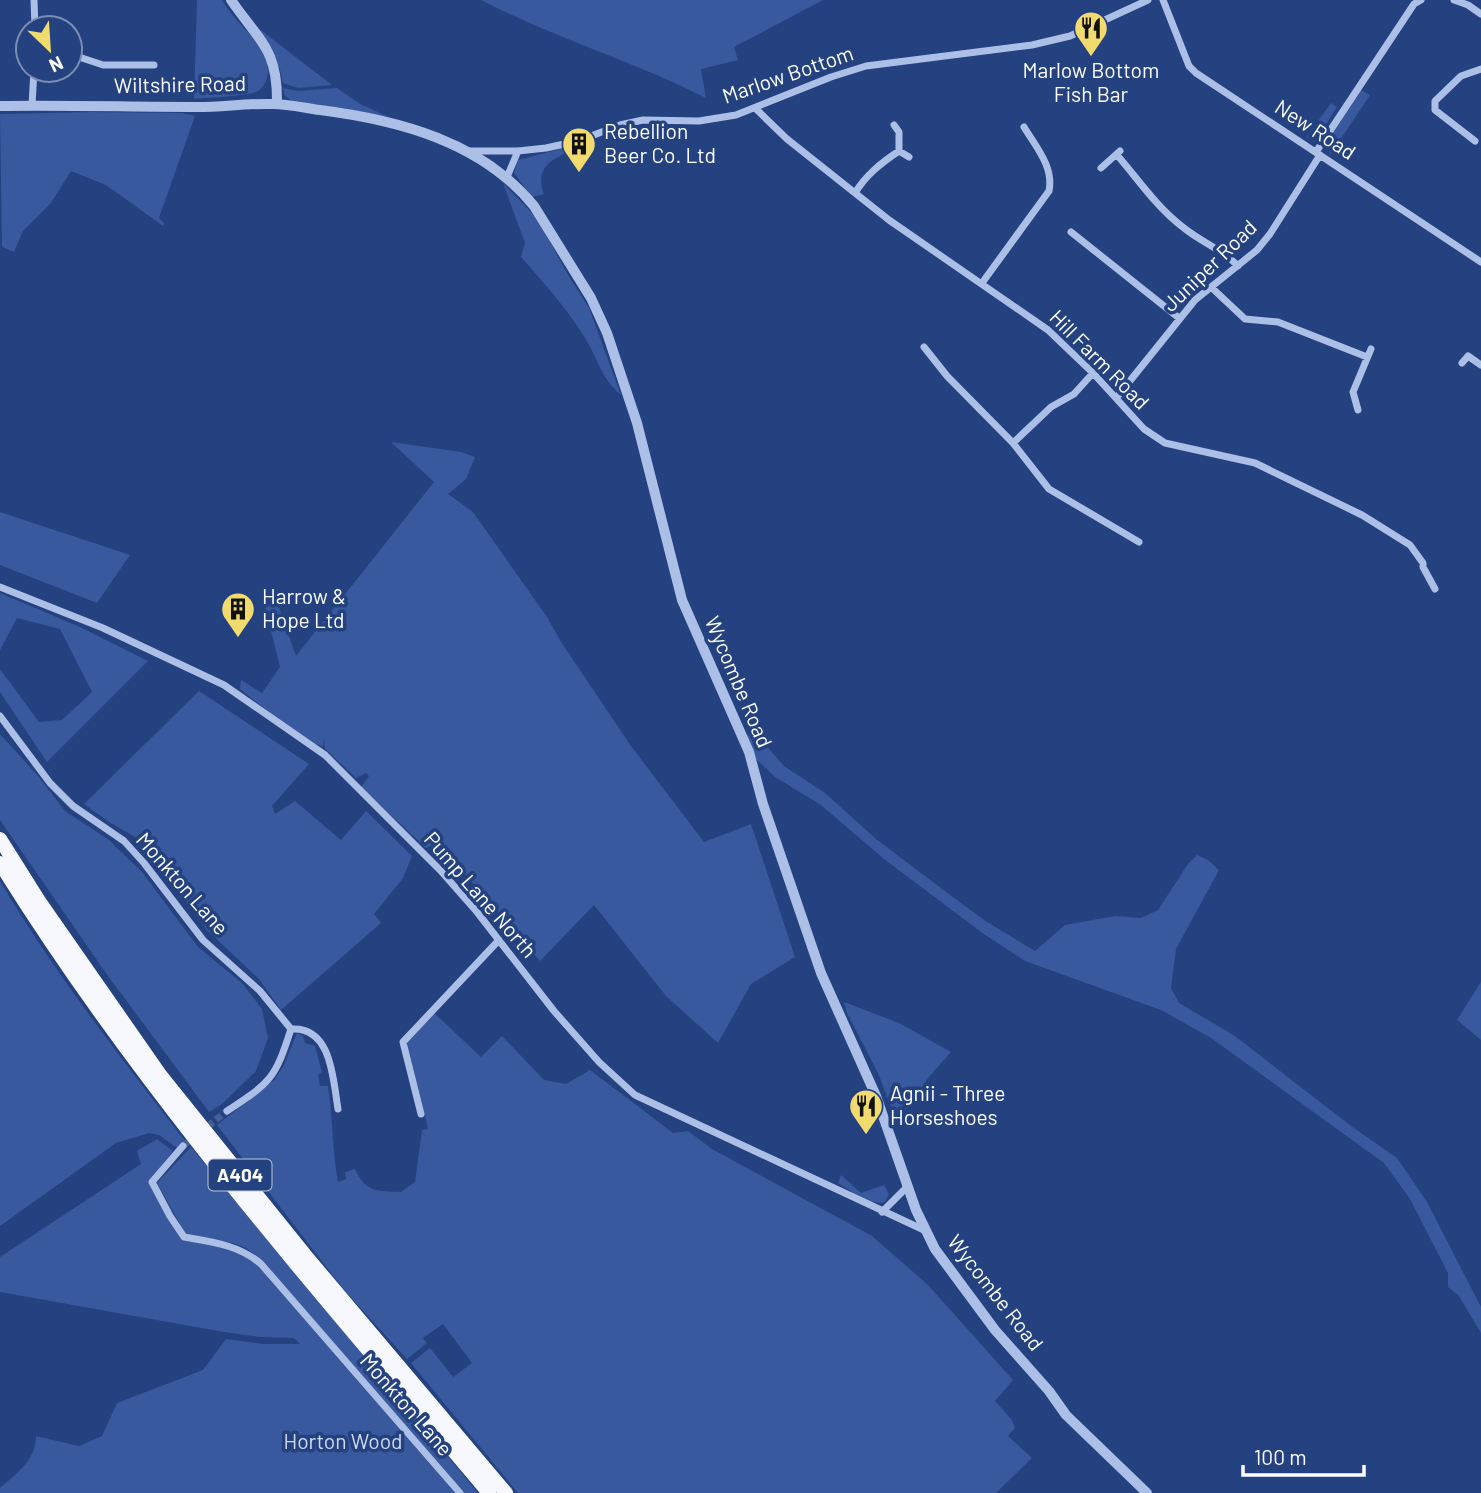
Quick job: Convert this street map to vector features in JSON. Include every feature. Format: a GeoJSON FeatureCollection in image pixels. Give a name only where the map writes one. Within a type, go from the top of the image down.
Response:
{"type":"FeatureCollection","features":[{"type":"Feature","properties":{"kind":"highway","name":"A404"},"geometry":{"type":"LineString","coordinates":[[0,839],[39,901],[160,1076],[304,1255],[506,1493]]}},
{"type":"Feature","properties":{"kind":"highway","name":"A404"},"geometry":{"type":"LineString","coordinates":[[0,863],[31,914],[132,1057],[298,1267],[489,1493]]}},
{"type":"Feature","properties":{"kind":"street"},"geometry":{"type":"LineString","coordinates":[[231,0],[266,46],[274,65],[277,104]]}},
{"type":"Feature","properties":{"kind":"street","name":"Marlow Bottom"},"geometry":{"type":"LineString","coordinates":[[468,151],[546,148],[578,141],[620,125],[643,120],[699,121],[736,115],[866,66],[1032,45],[1058,39],[1148,0]]}},
{"type":"Feature","properties":{"kind":"street","name":"New Road"},"geometry":{"type":"LineString","coordinates":[[1163,0],[1189,66],[1196,74],[1481,262]]}},
{"type":"Feature","properties":{"kind":"street","name":"Juniper Road"},"geometry":{"type":"LineString","coordinates":[[1117,397],[1195,300],[1257,250],[1270,234],[1318,153],[1414,5],[1421,0]]}},
{"type":"Feature","properties":{"kind":"street"},"geometry":{"type":"LineString","coordinates":[[1454,0],[1469,2],[1481,14]]}},
{"type":"Feature","properties":{"kind":"street"},"geometry":{"type":"LineString","coordinates":[[84,59],[103,65],[154,65]]}},
{"type":"Feature","properties":{"kind":"street"},"geometry":{"type":"LineString","coordinates":[[1475,141],[1435,110],[1435,101],[1452,88],[1461,76],[1481,68]]}},
{"type":"Feature","properties":{"kind":"street"},"geometry":{"type":"LineString","coordinates":[[32,106],[33,84]]}},
{"type":"Feature","properties":{"kind":"street","name":"Wiltshire Road"},"geometry":{"type":"LineString","coordinates":[[0,106],[201,107],[277,104]]}},
{"type":"Feature","properties":{"kind":"street","name":"Wycombe Road"},"geometry":{"type":"LineString","coordinates":[[277,104],[370,116],[435,137],[468,151],[507,177],[534,206],[591,298],[607,333],[637,423],[682,600],[749,752],[763,804],[821,973],[876,1096],[926,1231],[935,1249],[966,1293],[1066,1415],[1147,1493]]}},
{"type":"Feature","properties":{"kind":"street","name":"Hill Farm Road"},"geometry":{"type":"LineString","coordinates":[[755,108],[787,139],[889,220],[1048,330],[1117,397],[1131,417],[1165,443],[1255,463],[1362,515],[1410,545],[1423,563],[1434,589]]}},
{"type":"Feature","properties":{"kind":"street"},"geometry":{"type":"LineString","coordinates":[[894,125],[899,132],[899,151]]}},
{"type":"Feature","properties":{"kind":"street"},"geometry":{"type":"LineString","coordinates":[[982,283],[1049,191],[1051,179],[1024,127]]}},
{"type":"Feature","properties":{"kind":"street"},"geometry":{"type":"LineString","coordinates":[[507,177],[518,151]]}},
{"type":"Feature","properties":{"kind":"street"},"geometry":{"type":"LineString","coordinates":[[855,193],[880,164],[899,151]]}},
{"type":"Feature","properties":{"kind":"street"},"geometry":{"type":"LineString","coordinates":[[899,151],[909,157]]}},
{"type":"Feature","properties":{"kind":"street"},"geometry":{"type":"LineString","coordinates":[[1101,168],[1118,153],[1161,208],[1184,229],[1227,255],[1238,266]]}},
{"type":"Feature","properties":{"kind":"street"},"geometry":{"type":"LineString","coordinates":[[1033,160],[1041,156]]}},
{"type":"Feature","properties":{"kind":"street"},"geometry":{"type":"LineString","coordinates":[[1071,232],[1086,239],[1179,318]]}},
{"type":"Feature","properties":{"kind":"street"},"geometry":{"type":"LineString","coordinates":[[1212,288],[1245,319],[1278,322],[1367,357]]}},
{"type":"Feature","properties":{"kind":"street"},"geometry":{"type":"LineString","coordinates":[[936,347],[927,350],[947,376],[978,401],[1049,489],[1135,537]]}},
{"type":"Feature","properties":{"kind":"street"},"geometry":{"type":"LineString","coordinates":[[1358,410],[1353,392],[1371,349]]}},
{"type":"Feature","properties":{"kind":"street"},"geometry":{"type":"LineString","coordinates":[[1462,363],[1468,356],[1481,365]]}},
{"type":"Feature","properties":{"kind":"street"},"geometry":{"type":"LineString","coordinates":[[1013,443],[1051,407],[1074,394],[1093,373]]}},
{"type":"Feature","properties":{"kind":"street","name":"Pump Lane North"},"geometry":{"type":"LineString","coordinates":[[0,587],[103,628],[224,685],[325,755],[440,870],[554,1011],[599,1062],[635,1095],[926,1231]]}},
{"type":"Feature","properties":{"kind":"street","name":"Monkton Lane"},"geometry":{"type":"LineString","coordinates":[[0,716],[58,791],[72,806],[124,841],[203,940],[260,991],[291,1029]]}},
{"type":"Feature","properties":{"kind":"street"},"geometry":{"type":"LineString","coordinates":[[421,1114],[403,1042],[499,940]]}},
{"type":"Feature","properties":{"kind":"street"},"geometry":{"type":"LineString","coordinates":[[227,1111],[258,1091],[270,1079],[279,1066],[291,1029],[305,1031],[325,1049],[330,1060],[338,1109]]}},
{"type":"Feature","properties":{"kind":"street","name":"Monkton Lane"},"geometry":{"type":"LineString","coordinates":[[183,1146],[152,1182],[184,1237],[232,1246],[250,1254],[460,1493]]}},
{"type":"Feature","properties":{"kind":"street"},"geometry":{"type":"LineString","coordinates":[[882,1212],[908,1186]]}},
{"type":"Feature","properties":{"kind":"green space"},"geometry":{"type":"Polygon","coordinates":[[[197,0],[222,0],[260,47],[266,58],[268,76],[258,91],[194,99],[197,0]]]}},
{"type":"Feature","properties":{"kind":"green space"},"geometry":{"type":"Polygon","coordinates":[[[481,0],[823,0],[734,47],[738,60],[701,69],[706,98],[481,0]]]}},
{"type":"Feature","properties":{"kind":"green space"},"geometry":{"type":"Polygon","coordinates":[[[258,28],[332,85],[298,88],[283,83],[276,60],[258,28]]]}},
{"type":"Feature","properties":{"kind":"green space"},"geometry":{"type":"Polygon","coordinates":[[[283,88],[298,91],[337,88],[360,104],[389,117],[295,103],[285,96],[283,88]]]}},
{"type":"Feature","properties":{"kind":"green space"},"geometry":{"type":"Polygon","coordinates":[[[1361,90],[1370,95],[1330,155],[1328,141],[1361,90]]]}},
{"type":"Feature","properties":{"kind":"green space"},"geometry":{"type":"Polygon","coordinates":[[[1331,103],[1337,107],[1319,135],[1306,138],[1331,103]]]}},
{"type":"Feature","properties":{"kind":"green space"},"geometry":{"type":"Polygon","coordinates":[[[182,113],[195,116],[159,218],[164,223],[163,226],[106,185],[71,171],[51,203],[23,231],[14,252],[2,247],[0,114],[182,113]]]}},
{"type":"Feature","properties":{"kind":"green space"},"geometry":{"type":"Polygon","coordinates":[[[572,146],[574,150],[547,165],[541,177],[544,194],[532,197],[514,173],[518,160],[572,146]]]}},
{"type":"Feature","properties":{"kind":"green space"},"geometry":{"type":"Polygon","coordinates":[[[503,183],[537,218],[589,308],[621,395],[608,381],[569,314],[521,257],[525,243],[503,183]]]}},
{"type":"Feature","properties":{"kind":"green space"},"geometry":{"type":"Polygon","coordinates":[[[391,442],[461,452],[475,457],[466,479],[448,494],[473,512],[547,617],[631,746],[704,842],[751,824],[795,957],[751,984],[718,1043],[666,996],[594,905],[540,961],[437,842],[426,848],[361,787],[369,776],[366,773],[356,778],[325,749],[324,738],[323,747],[316,744],[240,689],[241,680],[262,693],[280,667],[264,603],[269,592],[273,590],[296,656],[434,482],[391,442]]]}},
{"type":"Feature","properties":{"kind":"green space"},"geometry":{"type":"Polygon","coordinates":[[[0,512],[130,555],[97,603],[0,565],[0,512]]]}},
{"type":"Feature","properties":{"kind":"green space"},"geometry":{"type":"Polygon","coordinates":[[[0,593],[80,627],[148,661],[47,762],[0,692],[0,669],[39,722],[62,720],[92,692],[60,629],[17,618],[0,650],[0,593]]]}},
{"type":"Feature","properties":{"kind":"green space"},"geometry":{"type":"Polygon","coordinates":[[[199,691],[309,764],[272,806],[275,814],[295,801],[341,840],[366,811],[412,856],[403,878],[374,914],[381,923],[281,1010],[259,979],[207,930],[181,895],[184,882],[142,841],[84,804],[199,691]]]}},
{"type":"Feature","properties":{"kind":"green space"},"geometry":{"type":"Polygon","coordinates":[[[755,733],[784,766],[825,793],[876,839],[984,920],[1035,951],[1065,925],[1115,916],[1141,918],[1158,910],[1188,864],[1197,855],[1208,860],[1219,870],[1176,949],[1171,988],[1179,1003],[1235,1036],[1351,1126],[1397,1158],[1427,1202],[1481,1307],[1481,1333],[1459,1296],[1448,1287],[1448,1273],[1410,1199],[1384,1163],[1211,1038],[1161,1010],[1025,961],[981,932],[884,859],[821,805],[775,777],[756,759],[746,736],[755,733]]]}},
{"type":"Feature","properties":{"kind":"green space"},"geometry":{"type":"Polygon","coordinates":[[[0,734],[65,811],[109,840],[142,872],[198,947],[243,984],[262,1009],[268,1038],[256,1071],[222,1104],[209,1112],[108,976],[0,820],[0,734]]]}},
{"type":"Feature","properties":{"kind":"green space"},"geometry":{"type":"Polygon","coordinates":[[[0,881],[65,981],[185,1141],[177,1148],[159,1135],[149,1133],[116,1143],[0,1226],[0,881]]]}},
{"type":"Feature","properties":{"kind":"green space"},"geometry":{"type":"Polygon","coordinates":[[[1481,982],[1481,1040],[1457,1020],[1481,982]]]}},
{"type":"Feature","properties":{"kind":"green space"},"geometry":{"type":"Polygon","coordinates":[[[844,1002],[899,1023],[951,1052],[929,1077],[897,1122],[878,1073],[844,1002]]]}},
{"type":"Feature","properties":{"kind":"green space"},"geometry":{"type":"Polygon","coordinates":[[[432,1011],[481,1057],[502,1036],[544,1080],[566,1084],[590,1070],[673,1133],[688,1131],[712,1149],[872,1236],[928,1285],[1013,1380],[995,1401],[1012,1420],[1015,1428],[1008,1436],[1032,1458],[996,1493],[518,1493],[411,1363],[430,1348],[453,1377],[472,1363],[443,1324],[423,1338],[427,1343],[407,1359],[344,1290],[217,1125],[275,1079],[297,1033],[303,1036],[305,1043],[315,1046],[322,1072],[318,1075],[320,1086],[328,1086],[338,1182],[346,1179],[345,1172],[355,1169],[368,1187],[401,1192],[415,1182],[422,1130],[428,1129],[407,1042],[432,1011]]]}},
{"type":"Feature","properties":{"kind":"green space","name":"Horton Wood"},"geometry":{"type":"Polygon","coordinates":[[[157,1139],[173,1151],[149,1183],[181,1239],[226,1249],[252,1259],[455,1493],[0,1493],[0,1488],[29,1459],[36,1436],[79,1446],[102,1436],[117,1403],[203,1370],[226,1339],[264,1344],[300,1344],[294,1338],[224,1332],[0,1292],[0,1257],[141,1164],[137,1151],[157,1139]]]}},
{"type":"Feature","properties":{"kind":"green space"},"geometry":{"type":"Polygon","coordinates":[[[191,1147],[478,1493],[464,1493],[264,1263],[246,1248],[233,1243],[186,1235],[157,1183],[191,1147]]]}},
{"type":"Feature","properties":{"kind":"green space"},"geometry":{"type":"Polygon","coordinates":[[[841,1175],[861,1193],[884,1185],[889,1194],[885,1202],[872,1202],[855,1194],[838,1183],[841,1175]]]}},
{"type":"Feature","properties":{"kind":"tunnel"},"geometry":{"type":"LineString","coordinates":[[183,1146],[227,1111]]}},
{"type":"Feature","properties":{"kind":"place","name":"Marlow Bottom Fish Bar"},"geometry":{"type":"Point","coordinates":[1091,58]}},
{"type":"Feature","properties":{"kind":"place","name":"Rebellion Beer Co. Ltd"},"geometry":{"type":"Point","coordinates":[579,174]}},
{"type":"Feature","properties":{"kind":"place","name":"Harrow & Hope Ltd"},"geometry":{"type":"Point","coordinates":[238,639]}},
{"type":"Feature","properties":{"kind":"place","name":"Agnii - Three Horseshoes"},"geometry":{"type":"Point","coordinates":[866,1136]}}]}
